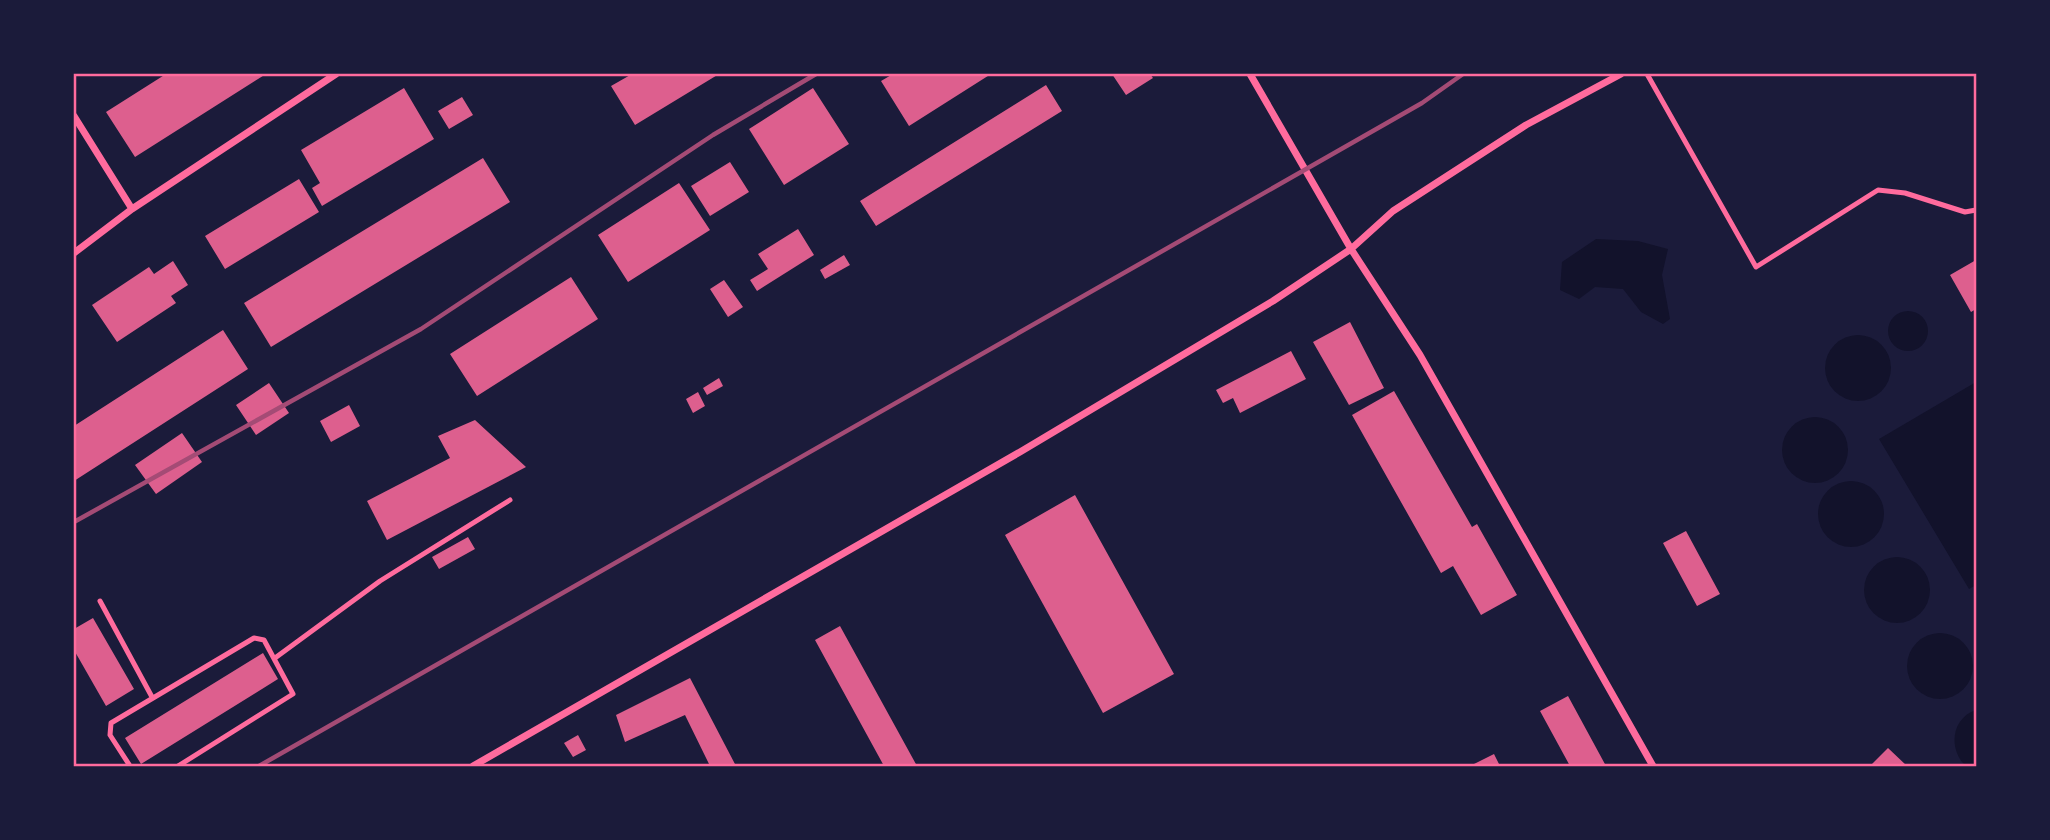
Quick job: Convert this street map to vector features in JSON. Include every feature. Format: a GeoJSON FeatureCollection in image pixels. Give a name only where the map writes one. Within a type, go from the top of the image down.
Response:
{"type":"FeatureCollection","features":[{"type":"Feature","properties":{"kind":"street"},"geometry":{"type":"LineString","coordinates":[[74,253],[132,209],[336,74]]}},
{"type":"Feature","properties":{"kind":"street"},"geometry":{"type":"LineString","coordinates":[[1250,74],[1350,249],[1420,355],[1653,766]]}},
{"type":"Feature","properties":{"kind":"street"},"geometry":{"type":"LineString","coordinates":[[473,766],[1020,452],[1273,301],[1350,249],[1393,211],[1526,125],[1621,74]]}},
{"type":"Feature","properties":{"kind":"street"},"geometry":{"type":"LineString","coordinates":[[74,116],[132,209]]}},
{"type":"Feature","properties":{"kind":"lane"},"geometry":{"type":"LineString","coordinates":[[1647,74],[1756,268],[1878,190],[1905,193],[1965,212],[1976,209]]}},
{"type":"Feature","properties":{"kind":"lane"},"geometry":{"type":"LineString","coordinates":[[275,658],[380,582],[510,500]]}},
{"type":"Feature","properties":{"kind":"lane"},"geometry":{"type":"LineString","coordinates":[[100,601],[152,697]]}},
{"type":"Feature","properties":{"kind":"lane"},"geometry":{"type":"LineString","coordinates":[[130,766],[109,729],[111,723],[254,638],[264,640],[293,690],[291,697],[178,766]]}},
{"type":"Feature","properties":{"kind":"shaded area"},"geometry":{"type":"Polygon","coordinates":[[[1596,239],[1638,241],[1668,249],[1662,275],[1670,319],[1663,324],[1641,312],[1623,289],[1595,287],[1579,299],[1560,290],[1562,262],[1596,239]]]}},
{"type":"Feature","properties":{"kind":"shaded area"},"geometry":{"type":"Polygon","coordinates":[[[1908,311],[1916,312],[1922,317],[1927,323],[1927,339],[1922,345],[1916,350],[1908,351],[1900,350],[1894,345],[1889,339],[1888,331],[1889,323],[1894,317],[1900,312],[1908,311]]]}},
{"type":"Feature","properties":{"kind":"shaded area"},"geometry":{"type":"Polygon","coordinates":[[[1851,335],[1865,335],[1877,340],[1886,349],[1891,368],[1889,381],[1882,392],[1865,401],[1851,401],[1839,396],[1830,387],[1825,375],[1825,361],[1830,349],[1839,340],[1851,335]]]}},
{"type":"Feature","properties":{"kind":"shaded area"},"geometry":{"type":"Polygon","coordinates":[[[1976,382],[1976,585],[1969,589],[1879,439],[1976,382]]]}},
{"type":"Feature","properties":{"kind":"shaded area"},"geometry":{"type":"Polygon","coordinates":[[[1808,417],[1822,417],[1834,422],[1843,431],[1848,450],[1846,463],[1839,474],[1822,483],[1808,483],[1796,478],[1787,469],[1782,457],[1782,443],[1787,431],[1796,422],[1808,417]]]}},
{"type":"Feature","properties":{"kind":"shaded area"},"geometry":{"type":"Polygon","coordinates":[[[1844,481],[1858,481],[1870,486],[1879,495],[1884,514],[1882,527],[1875,538],[1858,547],[1844,547],[1832,542],[1823,533],[1818,521],[1818,507],[1823,495],[1832,486],[1844,481]]]}},
{"type":"Feature","properties":{"kind":"shaded area"},"geometry":{"type":"Polygon","coordinates":[[[1890,557],[1904,557],[1916,562],[1925,571],[1930,590],[1928,603],[1921,614],[1904,623],[1890,623],[1878,618],[1869,609],[1864,597],[1864,583],[1869,571],[1878,562],[1890,557]]]}},
{"type":"Feature","properties":{"kind":"shaded area"},"geometry":{"type":"Polygon","coordinates":[[[1933,633],[1947,633],[1959,638],[1968,647],[1973,666],[1971,679],[1964,690],[1947,699],[1933,699],[1921,694],[1912,685],[1907,673],[1907,659],[1912,647],[1921,638],[1933,633]]]}},
{"type":"Feature","properties":{"kind":"shaded area"},"geometry":{"type":"Polygon","coordinates":[[[1976,710],[1976,766],[1966,766],[1956,752],[1955,735],[1961,720],[1976,710]]]}},
{"type":"Feature","properties":{"kind":"building"},"geometry":{"type":"Polygon","coordinates":[[[166,74],[266,74],[135,157],[106,112],[166,74]]]}},
{"type":"Feature","properties":{"kind":"building"},"geometry":{"type":"Polygon","coordinates":[[[632,74],[719,74],[635,125],[611,86],[632,74]]]}},
{"type":"Feature","properties":{"kind":"building"},"geometry":{"type":"Polygon","coordinates":[[[893,74],[991,74],[909,126],[881,81],[893,74]]]}},
{"type":"Feature","properties":{"kind":"building"},"geometry":{"type":"Polygon","coordinates":[[[1112,74],[1150,74],[1153,78],[1126,95],[1112,74]]]}},
{"type":"Feature","properties":{"kind":"building"},"geometry":{"type":"Polygon","coordinates":[[[1046,85],[1062,111],[876,226],[860,201],[1046,85]]]}},
{"type":"Feature","properties":{"kind":"building"},"geometry":{"type":"Polygon","coordinates":[[[404,88],[434,139],[322,206],[312,188],[320,183],[301,150],[404,88]]]}},
{"type":"Feature","properties":{"kind":"building"},"geometry":{"type":"Polygon","coordinates":[[[813,88],[849,144],[784,185],[749,129],[813,88]]]}},
{"type":"Feature","properties":{"kind":"building"},"geometry":{"type":"Polygon","coordinates":[[[462,97],[473,115],[449,129],[438,111],[462,97]]]}},
{"type":"Feature","properties":{"kind":"building"},"geometry":{"type":"Polygon","coordinates":[[[483,158],[510,202],[271,347],[244,303],[483,158]]]}},
{"type":"Feature","properties":{"kind":"building"},"geometry":{"type":"Polygon","coordinates":[[[730,162],[749,192],[710,216],[691,186],[730,162]]]}},
{"type":"Feature","properties":{"kind":"building"},"geometry":{"type":"Polygon","coordinates":[[[299,179],[319,212],[225,269],[205,236],[299,179]]]}},
{"type":"Feature","properties":{"kind":"building"},"geometry":{"type":"Polygon","coordinates":[[[679,183],[710,230],[628,282],[598,235],[679,183]]]}},
{"type":"Feature","properties":{"kind":"building"},"geometry":{"type":"Polygon","coordinates":[[[798,229],[814,255],[757,291],[750,280],[768,269],[758,254],[798,229]]]}},
{"type":"Feature","properties":{"kind":"building"},"geometry":{"type":"Polygon","coordinates":[[[844,255],[850,265],[825,279],[820,270],[844,255]]]}},
{"type":"Feature","properties":{"kind":"building"},"geometry":{"type":"Polygon","coordinates":[[[1976,260],[1976,309],[1971,312],[1950,275],[1976,260]]]}},
{"type":"Feature","properties":{"kind":"building"},"geometry":{"type":"Polygon","coordinates":[[[173,261],[188,285],[171,296],[176,303],[117,342],[92,305],[149,267],[154,274],[173,261]]]}},
{"type":"Feature","properties":{"kind":"building"},"geometry":{"type":"Polygon","coordinates":[[[571,277],[598,319],[477,396],[450,354],[571,277]]]}},
{"type":"Feature","properties":{"kind":"building"},"geometry":{"type":"Polygon","coordinates":[[[724,280],[743,307],[728,317],[710,289],[724,280]]]}},
{"type":"Feature","properties":{"kind":"building"},"geometry":{"type":"Polygon","coordinates":[[[1350,322],[1384,388],[1349,405],[1313,342],[1350,322]]]}},
{"type":"Feature","properties":{"kind":"building"},"geometry":{"type":"Polygon","coordinates":[[[223,330],[248,369],[74,481],[74,426],[223,330]]]}},
{"type":"Feature","properties":{"kind":"building"},"geometry":{"type":"Polygon","coordinates":[[[1291,351],[1306,379],[1240,413],[1233,398],[1223,403],[1216,390],[1291,351]]]}},
{"type":"Feature","properties":{"kind":"building"},"geometry":{"type":"Polygon","coordinates":[[[719,378],[723,386],[707,395],[703,388],[719,378]]]}},
{"type":"Feature","properties":{"kind":"building"},"geometry":{"type":"Polygon","coordinates":[[[269,383],[289,413],[256,435],[236,405],[269,383]]]}},
{"type":"Feature","properties":{"kind":"building"},"geometry":{"type":"Polygon","coordinates":[[[1394,391],[1472,527],[1477,524],[1517,595],[1481,615],[1453,566],[1441,573],[1352,415],[1394,391]]]}},
{"type":"Feature","properties":{"kind":"building"},"geometry":{"type":"Polygon","coordinates":[[[698,392],[705,406],[693,413],[686,399],[698,392]]]}},
{"type":"Feature","properties":{"kind":"building"},"geometry":{"type":"Polygon","coordinates":[[[349,405],[360,426],[331,442],[320,421],[349,405]]]}},
{"type":"Feature","properties":{"kind":"building"},"geometry":{"type":"Polygon","coordinates":[[[475,420],[526,467],[387,540],[367,501],[450,458],[438,436],[475,420]]]}},
{"type":"Feature","properties":{"kind":"building"},"geometry":{"type":"Polygon","coordinates":[[[182,433],[202,462],[156,494],[135,465],[182,433]]]}},
{"type":"Feature","properties":{"kind":"building"},"geometry":{"type":"Polygon","coordinates":[[[1075,495],[1174,674],[1103,713],[1005,535],[1075,495]]]}},
{"type":"Feature","properties":{"kind":"building"},"geometry":{"type":"Polygon","coordinates":[[[1686,531],[1720,594],[1697,606],[1663,543],[1686,531]]]}},
{"type":"Feature","properties":{"kind":"building"},"geometry":{"type":"Polygon","coordinates":[[[468,537],[475,549],[439,569],[432,557],[468,537]]]}},
{"type":"Feature","properties":{"kind":"building"},"geometry":{"type":"Polygon","coordinates":[[[93,618],[134,689],[106,706],[74,650],[74,629],[93,618]]]}},
{"type":"Feature","properties":{"kind":"building"},"geometry":{"type":"Polygon","coordinates":[[[840,626],[917,766],[884,766],[815,640],[840,626]]]}},
{"type":"Feature","properties":{"kind":"building"},"geometry":{"type":"Polygon","coordinates":[[[263,653],[278,679],[141,764],[125,738],[263,653]]]}},
{"type":"Feature","properties":{"kind":"building"},"geometry":{"type":"Polygon","coordinates":[[[690,678],[736,766],[710,766],[685,715],[625,742],[616,715],[690,678]]]}},
{"type":"Feature","properties":{"kind":"building"},"geometry":{"type":"Polygon","coordinates":[[[1568,696],[1606,766],[1570,766],[1540,711],[1568,696]]]}},
{"type":"Feature","properties":{"kind":"building"},"geometry":{"type":"Polygon","coordinates":[[[578,735],[586,750],[573,757],[564,743],[578,735]]]}},
{"type":"Feature","properties":{"kind":"building"},"geometry":{"type":"Polygon","coordinates":[[[1888,748],[1907,766],[1870,766],[1888,748]]]}},
{"type":"Feature","properties":{"kind":"building"},"geometry":{"type":"Polygon","coordinates":[[[1494,754],[1500,766],[1470,766],[1494,754]]]}},
{"type":"Feature","properties":{"kind":"railway"},"geometry":{"type":"LineString","coordinates":[[74,522],[421,329],[713,135],[816,74]]}},
{"type":"Feature","properties":{"kind":"railway"},"geometry":{"type":"LineString","coordinates":[[259,766],[1422,103],[1463,74]]}}]}
